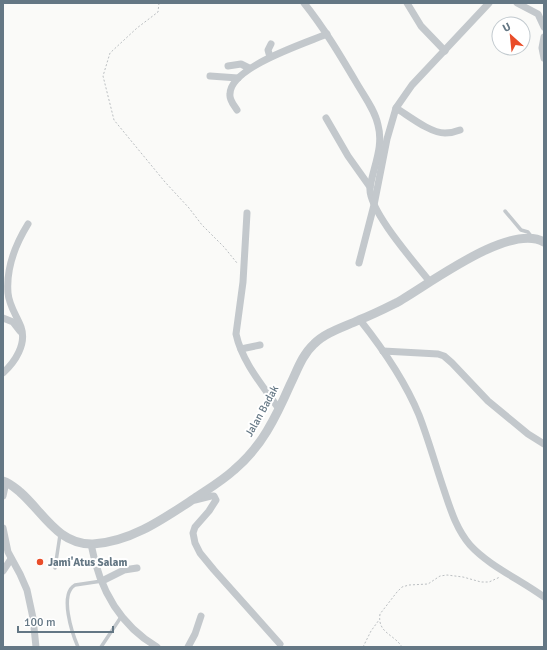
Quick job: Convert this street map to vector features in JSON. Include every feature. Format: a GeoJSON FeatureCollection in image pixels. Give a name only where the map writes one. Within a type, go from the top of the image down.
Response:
{"type":"FeatureCollection","features":[{"type":"Feature","properties":{"kind":"street"},"geometry":{"type":"LineString","coordinates":[[304,3],[327,34],[370,106],[378,124],[380,138],[370,187],[370,196],[374,205],[387,228],[430,282]]}},
{"type":"Feature","properties":{"kind":"street"},"geometry":{"type":"LineString","coordinates":[[407,3],[421,26],[444,51]]}},
{"type":"Feature","properties":{"kind":"street"},"geometry":{"type":"LineString","coordinates":[[359,263],[374,205],[387,139],[396,108],[412,85],[489,3]]}},
{"type":"Feature","properties":{"kind":"street"},"geometry":{"type":"LineString","coordinates":[[517,3],[538,14],[544,27]]}},
{"type":"Feature","properties":{"kind":"street"},"geometry":{"type":"LineString","coordinates":[[237,110],[230,100],[231,87],[249,68],[270,57],[327,34]]}},
{"type":"Feature","properties":{"kind":"street"},"geometry":{"type":"LineString","coordinates":[[544,37],[542,48],[544,58]]}},
{"type":"Feature","properties":{"kind":"street"},"geometry":{"type":"LineString","coordinates":[[270,57],[268,50],[271,44]]}},
{"type":"Feature","properties":{"kind":"street"},"geometry":{"type":"LineString","coordinates":[[228,66],[241,64],[249,68]]}},
{"type":"Feature","properties":{"kind":"street"},"geometry":{"type":"LineString","coordinates":[[210,76],[238,78]]}},
{"type":"Feature","properties":{"kind":"street"},"geometry":{"type":"LineString","coordinates":[[396,108],[429,128],[440,132],[460,130]]}},
{"type":"Feature","properties":{"kind":"street"},"geometry":{"type":"LineString","coordinates":[[326,118],[348,156],[370,187]]}},
{"type":"Feature","properties":{"kind":"street"},"geometry":{"type":"LineString","coordinates":[[247,213],[244,273],[236,328],[237,338],[241,349],[260,382],[279,409]]}},
{"type":"Feature","properties":{"kind":"street"},"geometry":{"type":"LineString","coordinates":[[3,373],[14,361],[20,351],[23,334],[9,301],[8,282],[11,263],[16,247],[28,224]]}},
{"type":"Feature","properties":{"kind":"street","name":"Jalan Badak"},"geometry":{"type":"LineString","coordinates":[[5,481],[23,495],[60,534],[76,541],[91,544],[116,540],[135,533],[187,503],[228,476],[247,457],[258,444],[279,409],[301,361],[310,348],[324,337],[398,302],[458,264],[500,244],[514,240],[532,239],[542,240],[544,242]]}},
{"type":"Feature","properties":{"kind":"street"},"geometry":{"type":"LineString","coordinates":[[3,318],[13,322],[23,334]]}},
{"type":"Feature","properties":{"kind":"street"},"geometry":{"type":"LineString","coordinates":[[360,320],[383,351],[408,393],[419,416],[451,512],[464,538],[474,549],[544,597]]}},
{"type":"Feature","properties":{"kind":"street"},"geometry":{"type":"LineString","coordinates":[[241,349],[260,345]]}},
{"type":"Feature","properties":{"kind":"street"},"geometry":{"type":"LineString","coordinates":[[383,351],[420,352],[444,356],[488,401],[528,434],[544,444]]}},
{"type":"Feature","properties":{"kind":"street"},"geometry":{"type":"LineString","coordinates":[[3,496],[5,481]]}},
{"type":"Feature","properties":{"kind":"street"},"geometry":{"type":"LineString","coordinates":[[187,503],[209,496],[216,498],[216,502],[195,527],[193,533],[195,543],[200,553],[214,570],[280,644]]}},
{"type":"Feature","properties":{"kind":"street"},"geometry":{"type":"LineString","coordinates":[[3,528],[11,559],[27,590],[33,618],[36,647]]}},
{"type":"Feature","properties":{"kind":"street"},"geometry":{"type":"LineString","coordinates":[[91,544],[95,561],[112,604],[121,617],[138,635],[150,645],[158,647]]}},
{"type":"Feature","properties":{"kind":"street"},"geometry":{"type":"LineString","coordinates":[[3,571],[11,559]]}},
{"type":"Feature","properties":{"kind":"street"},"geometry":{"type":"LineString","coordinates":[[102,581],[124,570],[137,568]]}},
{"type":"Feature","properties":{"kind":"street"},"geometry":{"type":"LineString","coordinates":[[188,647],[195,634],[201,616]]}},
{"type":"Feature","properties":{"kind":"lane"},"geometry":{"type":"LineString","coordinates":[[505,211],[521,230],[528,232],[532,239]]}},
{"type":"Feature","properties":{"kind":"lane"},"geometry":{"type":"LineString","coordinates":[[55,568],[60,534]]}},
{"type":"Feature","properties":{"kind":"lane"},"geometry":{"type":"LineString","coordinates":[[78,647],[67,606],[67,593],[71,587],[75,585],[102,581]]}},
{"type":"Feature","properties":{"kind":"lane"},"geometry":{"type":"LineString","coordinates":[[101,647],[121,617]]}},
{"type":"Feature","properties":{"kind":"path"},"geometry":{"type":"LineString","coordinates":[[159,3],[158,12],[137,28],[110,53],[103,76],[114,120],[202,225],[224,246],[244,273]]}},
{"type":"Feature","properties":{"kind":"path"},"geometry":{"type":"LineString","coordinates":[[363,647],[371,631],[379,620],[380,614],[402,587],[428,584],[440,576],[447,575],[463,577],[481,582],[489,582],[497,579],[506,572]]}},
{"type":"Feature","properties":{"kind":"path"},"geometry":{"type":"LineString","coordinates":[[379,620],[385,632],[398,640],[402,647]]}},
{"type":"Feature","properties":{"kind":"place","name":"Jami'Atus Salam"},"geometry":{"type":"Point","coordinates":[40,562]}}]}
